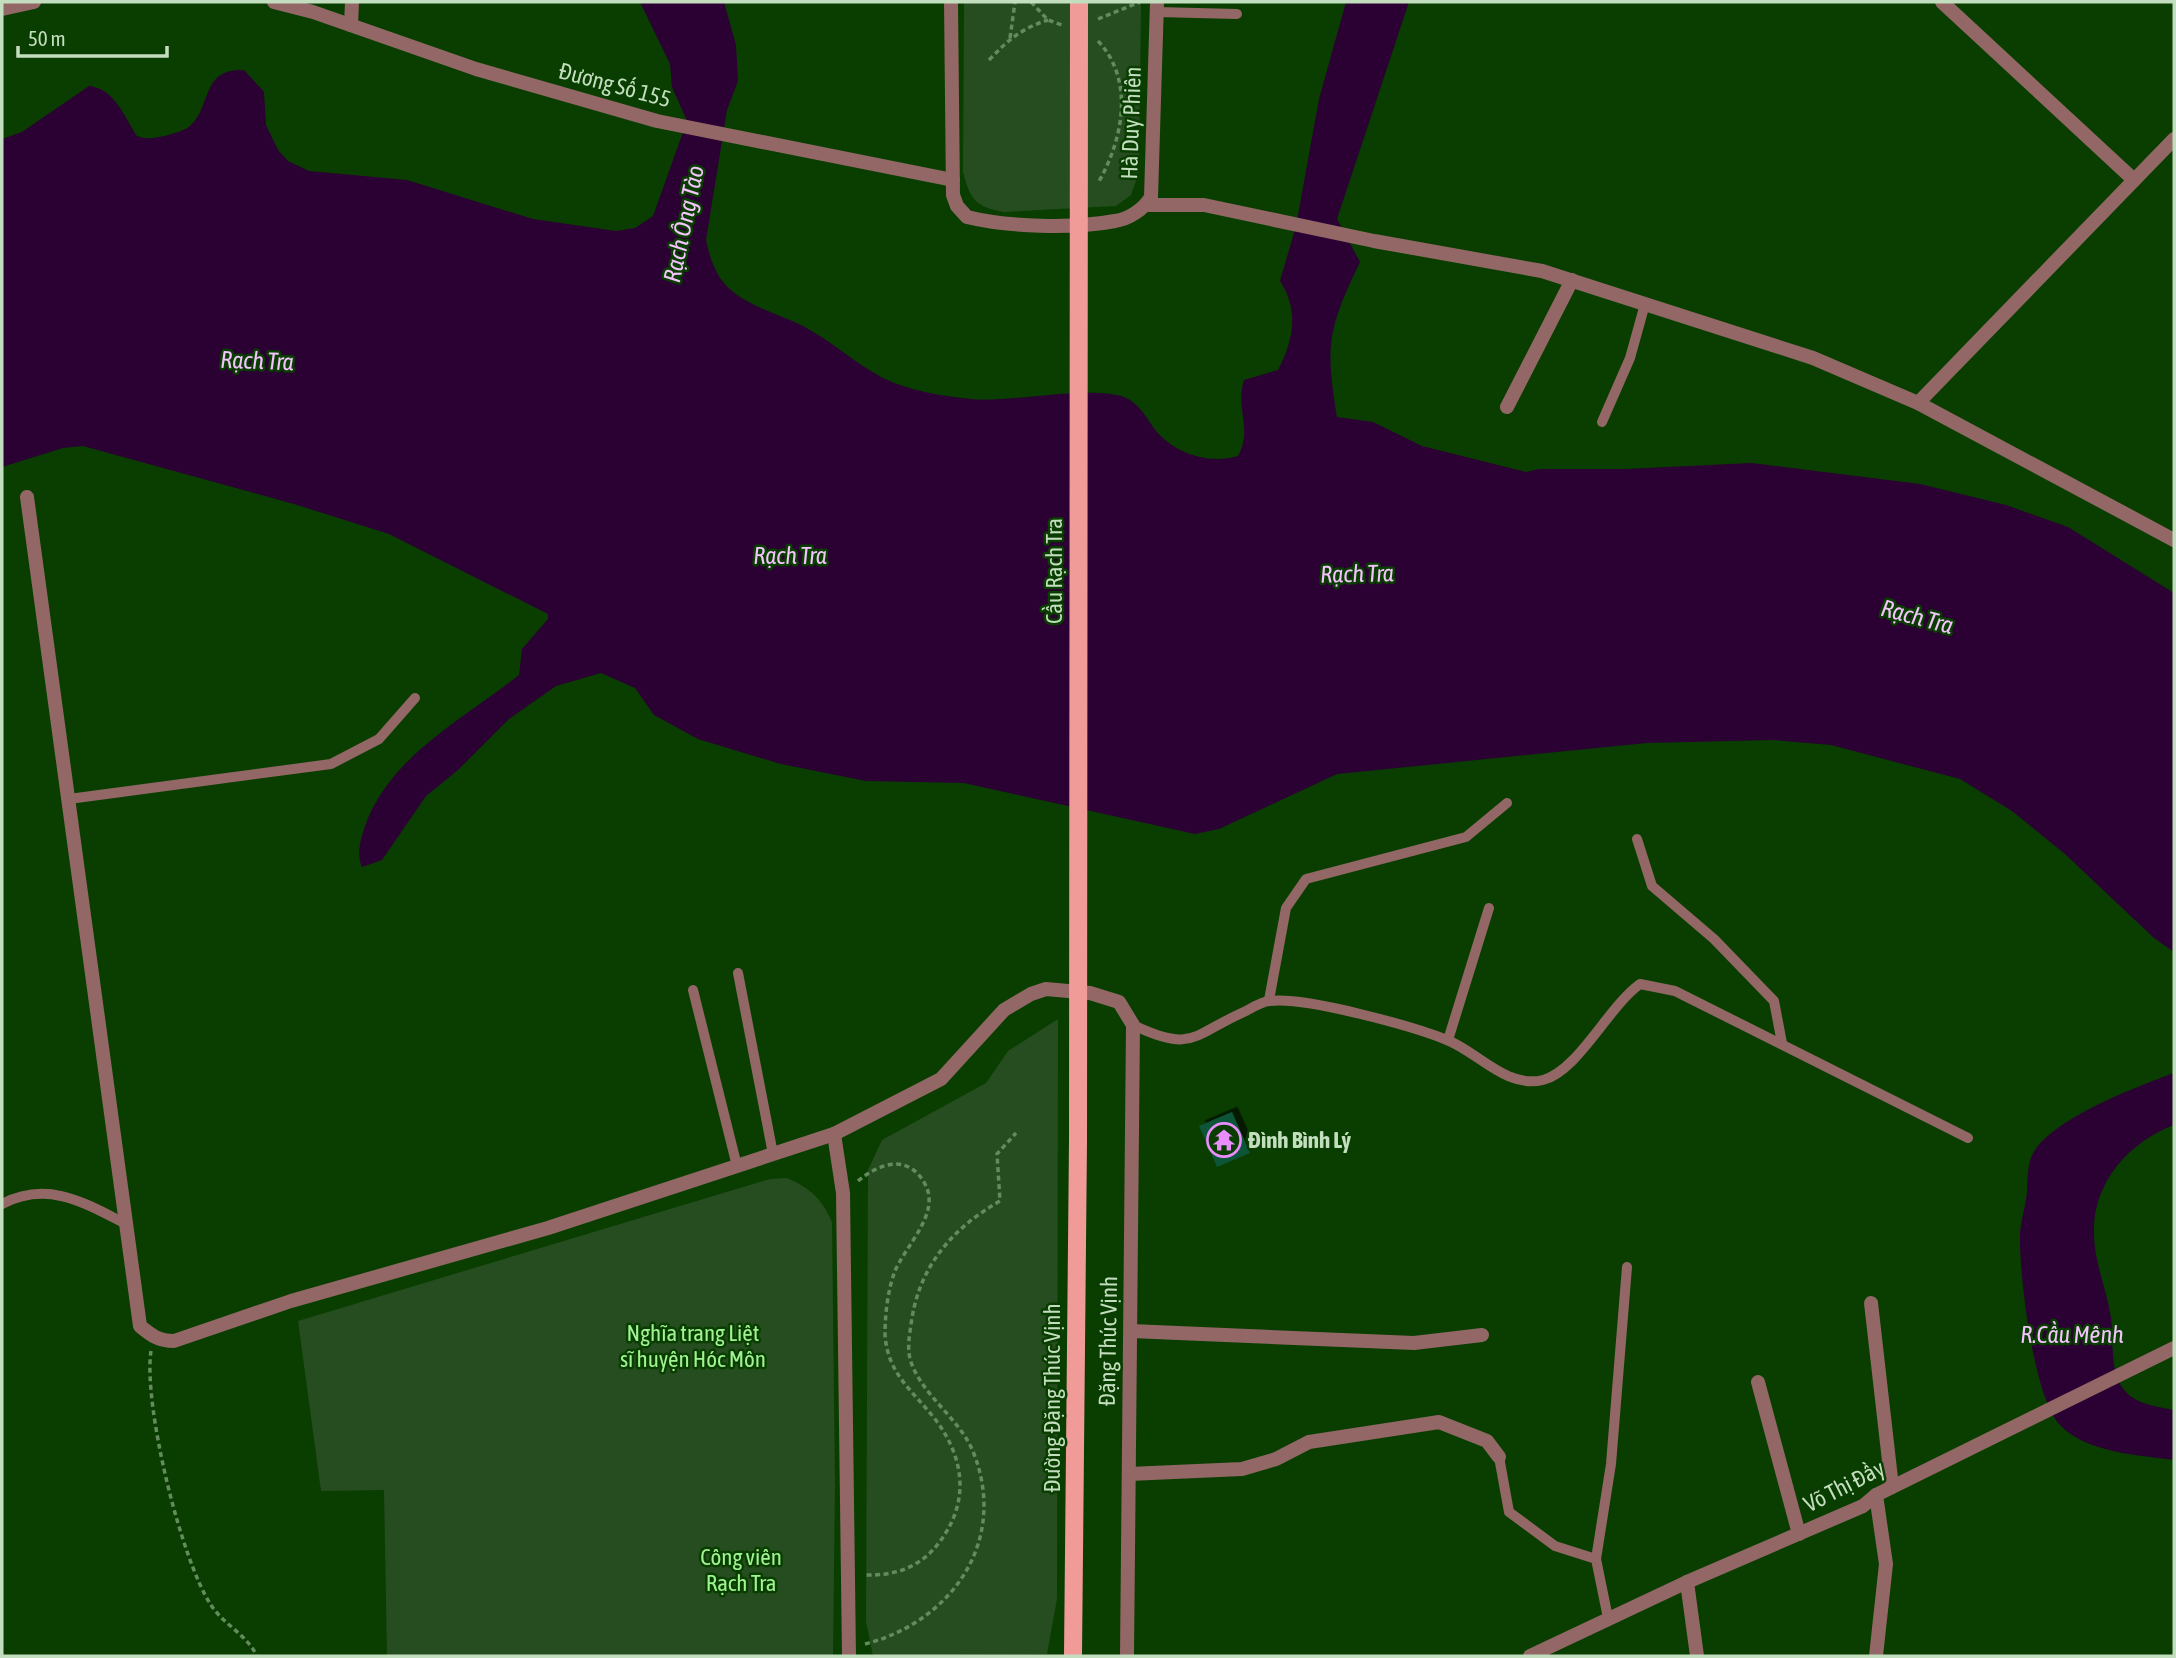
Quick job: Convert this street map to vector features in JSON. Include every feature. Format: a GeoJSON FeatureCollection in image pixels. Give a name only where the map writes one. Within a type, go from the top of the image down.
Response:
{"type":"FeatureCollection","features":[{"type":"Feature","properties":{"kind":"main road","name":"Cầu Rạch Tra"},"geometry":{"type":"LineString","coordinates":[[1078,1141],[1079,2]]}},
{"type":"Feature","properties":{"kind":"main road","name":"Đường Đặng Thúc Vịnh"},"geometry":{"type":"LineString","coordinates":[[1073,1656],[1078,1141]]}},
{"type":"Feature","properties":{"kind":"street"},"geometry":{"type":"LineString","coordinates":[[2,9],[34,2]]}},
{"type":"Feature","properties":{"kind":"street","name":"Đương Số 155"},"geometry":{"type":"LineString","coordinates":[[274,2],[351,25],[476,69],[680,126],[953,180]]}},
{"type":"Feature","properties":{"kind":"street"},"geometry":{"type":"LineString","coordinates":[[351,25],[352,2]]}},
{"type":"Feature","properties":{"kind":"street","name":"Hà Duy Phiên"},"geometry":{"type":"LineString","coordinates":[[951,2],[953,180],[957,206],[967,217],[1021,225],[1116,221],[1146,205],[1153,189],[1157,7]]}},
{"type":"Feature","properties":{"kind":"street"},"geometry":{"type":"LineString","coordinates":[[1942,2],[2134,180]]}},
{"type":"Feature","properties":{"kind":"street"},"geometry":{"type":"LineString","coordinates":[[1918,403],[2174,139]]}},
{"type":"Feature","properties":{"kind":"street"},"geometry":{"type":"LineString","coordinates":[[1146,205],[1204,205],[1374,241],[1510,264],[1572,280],[1813,358],[1918,403],[2174,540]]}},
{"type":"Feature","properties":{"kind":"street"},"geometry":{"type":"LineString","coordinates":[[1507,407],[1572,280]]}},
{"type":"Feature","properties":{"kind":"street"},"geometry":{"type":"LineString","coordinates":[[27,497],[140,1326],[161,1341],[174,1341],[291,1301],[548,1227],[834,1134],[941,1079],[1004,1010],[1046,989],[1090,993],[1119,1002],[1133,1026]]}},
{"type":"Feature","properties":{"kind":"street","name":"Đặng Thúc Vịnh"},"geometry":{"type":"LineString","coordinates":[[1128,1656],[1133,1026]]}},
{"type":"Feature","properties":{"kind":"street"},"geometry":{"type":"LineString","coordinates":[[834,1134],[843,1193],[849,1651]]}},
{"type":"Feature","properties":{"kind":"street"},"geometry":{"type":"LineString","coordinates":[[1871,1303],[1892,1487]]}},
{"type":"Feature","properties":{"kind":"street"},"geometry":{"type":"LineString","coordinates":[[1130,1331],[1414,1343],[1482,1335]]}},
{"type":"Feature","properties":{"kind":"street","name":"Võ Thị Đầy"},"geometry":{"type":"LineString","coordinates":[[1530,1656],[1687,1582],[1863,1506],[1876,1495],[2174,1348]]}},
{"type":"Feature","properties":{"kind":"street"},"geometry":{"type":"LineString","coordinates":[[1758,1382],[1799,1534]]}},
{"type":"Feature","properties":{"kind":"street"},"geometry":{"type":"LineString","coordinates":[[1129,1474],[1242,1469],[1276,1459],[1309,1442],[1439,1422],[1487,1441],[1499,1457]]}},
{"type":"Feature","properties":{"kind":"street"},"geometry":{"type":"LineString","coordinates":[[1875,1656],[1886,1564],[1876,1495]]}},
{"type":"Feature","properties":{"kind":"street"},"geometry":{"type":"LineString","coordinates":[[1687,1582],[1697,1656]]}},
{"type":"Feature","properties":{"kind":"lane"},"geometry":{"type":"LineString","coordinates":[[1157,7],[1237,15]]}},
{"type":"Feature","properties":{"kind":"lane"},"geometry":{"type":"LineString","coordinates":[[1602,422],[1630,358],[1645,304]]}},
{"type":"Feature","properties":{"kind":"lane"},"geometry":{"type":"LineString","coordinates":[[69,799],[331,764],[379,739],[415,698]]}},
{"type":"Feature","properties":{"kind":"lane"},"geometry":{"type":"LineString","coordinates":[[1269,1000],[1286,908],[1306,879],[1466,837],[1507,803]]}},
{"type":"Feature","properties":{"kind":"lane"},"geometry":{"type":"LineString","coordinates":[[1637,839],[1652,886],[1714,939],[1774,1001],[1782,1043]]}},
{"type":"Feature","properties":{"kind":"lane"},"geometry":{"type":"LineString","coordinates":[[1448,1040],[1489,908]]}},
{"type":"Feature","properties":{"kind":"lane"},"geometry":{"type":"LineString","coordinates":[[738,973],[772,1154]]}},
{"type":"Feature","properties":{"kind":"lane"},"geometry":{"type":"LineString","coordinates":[[1133,1026],[1163,1039],[1195,1039],[1269,1000],[1320,1005],[1448,1040],[1512,1079],[1543,1080],[1570,1065],[1622,997],[1640,984],[1675,991],[1968,1138]]}},
{"type":"Feature","properties":{"kind":"lane"},"geometry":{"type":"LineString","coordinates":[[693,990],[737,1166]]}},
{"type":"Feature","properties":{"kind":"lane"},"geometry":{"type":"LineString","coordinates":[[2,1204],[20,1194],[72,1196],[126,1224]]}},
{"type":"Feature","properties":{"kind":"lane"},"geometry":{"type":"LineString","coordinates":[[1608,1618],[1596,1559],[1611,1464],[1627,1267]]}},
{"type":"Feature","properties":{"kind":"lane"},"geometry":{"type":"LineString","coordinates":[[1499,1457],[1509,1511],[1555,1546],[1596,1559]]}},
{"type":"Feature","properties":{"kind":"path"},"geometry":{"type":"LineString","coordinates":[[1010,39],[1015,2]]}},
{"type":"Feature","properties":{"kind":"path"},"geometry":{"type":"LineString","coordinates":[[1087,21],[1140,2]]}},
{"type":"Feature","properties":{"kind":"path"},"geometry":{"type":"LineString","coordinates":[[989,60],[1025,27],[1048,20]]}},
{"type":"Feature","properties":{"kind":"path"},"geometry":{"type":"LineString","coordinates":[[849,1651],[889,1637],[933,1613],[952,1593],[978,1547],[983,1499],[974,1452],[964,1433],[921,1380],[911,1362],[909,1339],[917,1293],[929,1265],[946,1242],[966,1223],[1000,1201],[997,1154],[1016,1133]]}},
{"type":"Feature","properties":{"kind":"path"},"geometry":{"type":"LineString","coordinates":[[843,1193],[876,1166],[894,1162],[909,1167],[927,1186],[929,1203],[925,1218],[895,1271],[888,1299],[885,1333],[894,1372],[935,1419],[956,1454],[962,1500],[952,1525],[935,1549],[910,1569],[888,1575],[861,1575],[847,1570]]}},
{"type":"Feature","properties":{"kind":"path"},"geometry":{"type":"LineString","coordinates":[[153,1336],[147,1373],[167,1483],[194,1576],[212,1608],[229,1621],[257,1656]]}},
{"type":"Feature","properties":{"kind":"green space"},"geometry":{"type":"Polygon","coordinates":[[[964,2],[1141,2],[1139,172],[1131,195],[1116,206],[1004,212],[986,207],[975,200],[968,189],[963,172],[964,2]]]}},
{"type":"Feature","properties":{"kind":"green space"},"geometry":{"type":"Polygon","coordinates":[[[1058,1019],[1057,1599],[1047,1654],[873,1656],[866,1621],[868,1170],[882,1140],[986,1083],[1008,1051],[1058,1019]]]}},
{"type":"Feature","properties":{"kind":"green space","name":"Nghĩa trang Liệt sĩ huyện Hóc Môn"},"geometry":{"type":"Polygon","coordinates":[[[787,1178],[814,1195],[832,1222],[835,1482],[833,1656],[387,1656],[384,1490],[321,1491],[298,1321],[770,1179],[787,1178]]]}},
{"type":"Feature","properties":{"kind":"water","name":"Rạch Tra"},"geometry":{"type":"Polygon","coordinates":[[[640,2],[724,2],[736,45],[738,81],[727,110],[706,240],[714,268],[732,291],[757,306],[803,326],[883,378],[915,390],[988,400],[1071,393],[1124,397],[1137,406],[1170,444],[1191,455],[1215,459],[1238,456],[1242,446],[1244,428],[1241,401],[1244,380],[1278,370],[1288,347],[1292,314],[1280,281],[1296,226],[1319,99],[1346,2],[1409,2],[1337,219],[1360,262],[1341,304],[1332,337],[1331,371],[1337,417],[1373,422],[1422,446],[1526,472],[1539,469],[1626,469],[1751,463],[1920,484],[2006,505],[2068,527],[2174,593],[2174,952],[2154,938],[2065,854],[2012,811],[1960,779],[1831,745],[1773,740],[1647,743],[1337,774],[1219,829],[1195,834],[964,783],[866,781],[781,764],[698,739],[654,715],[635,688],[601,673],[556,686],[509,719],[458,770],[426,796],[382,860],[362,867],[359,852],[365,826],[376,801],[392,779],[430,741],[519,675],[522,649],[548,619],[548,614],[389,534],[294,504],[83,446],[63,448],[2,467],[2,139],[22,132],[89,86],[112,97],[137,136],[150,138],[171,134],[190,126],[197,118],[209,90],[221,75],[244,70],[264,92],[266,125],[278,150],[288,161],[309,171],[407,180],[533,219],[616,231],[635,228],[653,216],[687,121],[672,87],[670,64],[640,2]]]}},
{"type":"Feature","properties":{"kind":"water","name":"R.Cầu Mênh"},"geometry":{"type":"Polygon","coordinates":[[[2174,1073],[2174,1125],[2142,1142],[2116,1167],[2099,1198],[2094,1234],[2096,1255],[2111,1318],[2116,1375],[2125,1391],[2135,1399],[2174,1410],[2174,1460],[2098,1447],[2070,1434],[2059,1424],[2042,1387],[2029,1333],[2020,1233],[2028,1169],[2035,1150],[2046,1138],[2099,1104],[2174,1073]]]}},
{"type":"Feature","properties":{"kind":"building","name":"Đình Bình Lý"},"geometry":{"type":"Polygon","coordinates":[[[1232,1112],[1250,1153],[1217,1167],[1199,1126],[1232,1112]]]}},
{"type":"Feature","properties":{"kind":"place","name":"Đình Bình Lý"},"geometry":{"type":"Point","coordinates":[1224,1140]}},
{"type":"Feature","properties":{"kind":"water label","name":"Rạch Ông Tào"},"geometry":{"type":"Point","coordinates":[684,224]}},
{"type":"Feature","properties":{"kind":"park label","name":"Công viên Rạch Tra"},"geometry":{"type":"Point","coordinates":[741,1570]}}]}
